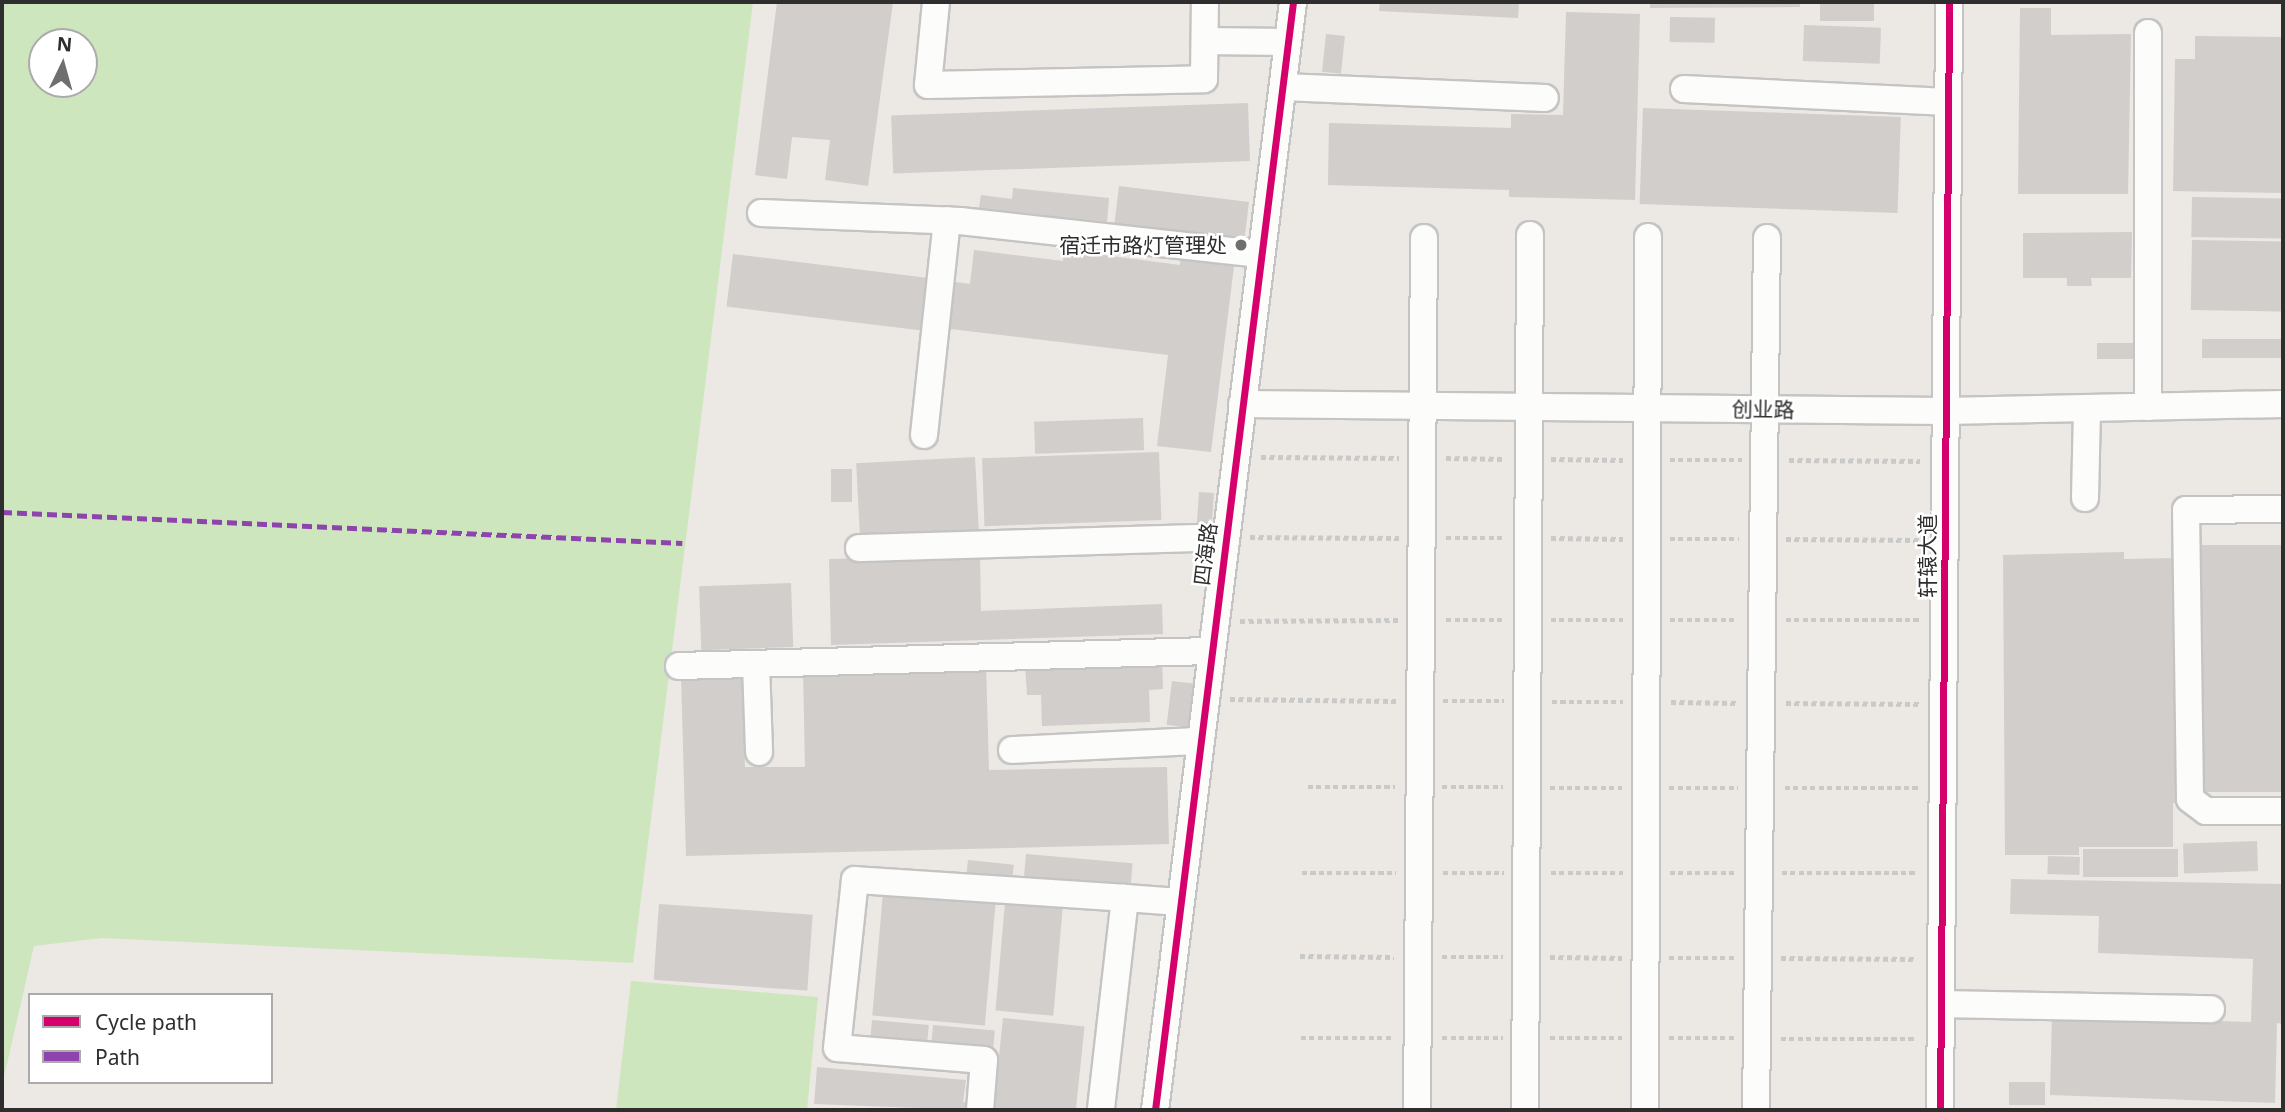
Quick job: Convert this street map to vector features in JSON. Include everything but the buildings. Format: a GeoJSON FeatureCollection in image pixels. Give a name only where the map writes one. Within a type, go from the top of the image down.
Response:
{"type":"FeatureCollection","features":[{"type":"Feature","properties":{"kind":"street"},"geometry":{"type":"LineString","coordinates":[[936,2],[928,85],[1204,79],[1205,2]]}},
{"type":"Feature","properties":{"kind":"street","name":"四海路"},"geometry":{"type":"LineString","coordinates":[[1155,1110],[1204,699],[1293,2]]}},
{"type":"Feature","properties":{"kind":"street","name":"轩辕大道"},"geometry":{"type":"LineString","coordinates":[[1940,1110],[1949,2]]}},
{"type":"Feature","properties":{"kind":"street"},"geometry":{"type":"LineString","coordinates":[[2148,33],[2148,407]]}},
{"type":"Feature","properties":{"kind":"street"},"geometry":{"type":"LineString","coordinates":[[1205,41],[1288,42]]}},
{"type":"Feature","properties":{"kind":"street"},"geometry":{"type":"LineString","coordinates":[[1283,86],[1545,98]]}},
{"type":"Feature","properties":{"kind":"street"},"geometry":{"type":"LineString","coordinates":[[1684,89],[1948,102]]}},
{"type":"Feature","properties":{"kind":"street"},"geometry":{"type":"LineString","coordinates":[[761,213],[947,220],[1261,254]]}},
{"type":"Feature","properties":{"kind":"street"},"geometry":{"type":"LineString","coordinates":[[924,435],[947,220]]}},
{"type":"Feature","properties":{"kind":"street"},"geometry":{"type":"LineString","coordinates":[[1525,1110],[1530,235]]}},
{"type":"Feature","properties":{"kind":"street"},"geometry":{"type":"LineString","coordinates":[[1645,1110],[1648,237]]}},
{"type":"Feature","properties":{"kind":"street"},"geometry":{"type":"LineString","coordinates":[[1418,1110],[1424,238]]}},
{"type":"Feature","properties":{"kind":"street"},"geometry":{"type":"LineString","coordinates":[[1756,1110],[1768,238]]}},
{"type":"Feature","properties":{"kind":"street","name":"创业路"},"geometry":{"type":"LineString","coordinates":[[1242,404],[1945,411],[2283,404]]}},
{"type":"Feature","properties":{"kind":"street"},"geometry":{"type":"LineString","coordinates":[[2085,498],[2087,408]]}},
{"type":"Feature","properties":{"kind":"street"},"geometry":{"type":"LineString","coordinates":[[2283,509],[2186,510],[2190,799],[2206,811],[2283,811]]}},
{"type":"Feature","properties":{"kind":"street"},"geometry":{"type":"LineString","coordinates":[[859,548],[1225,537]]}},
{"type":"Feature","properties":{"kind":"street"},"geometry":{"type":"LineString","coordinates":[[679,666],[1210,651]]}},
{"type":"Feature","properties":{"kind":"street"},"geometry":{"type":"LineString","coordinates":[[756,664],[759,752]]}},
{"type":"Feature","properties":{"kind":"street"},"geometry":{"type":"LineString","coordinates":[[1012,750],[1199,741]]}},
{"type":"Feature","properties":{"kind":"street"},"geometry":{"type":"LineString","coordinates":[[980,1110],[984,1060],[837,1048],[855,880],[1180,902]]}},
{"type":"Feature","properties":{"kind":"street"},"geometry":{"type":"LineString","coordinates":[[1101,1110],[1125,898]]}},
{"type":"Feature","properties":{"kind":"street"},"geometry":{"type":"LineString","coordinates":[[1941,1004],[2211,1009]]}},
{"type":"Feature","properties":{"kind":"path"},"geometry":{"type":"LineString","coordinates":[[1235,457],[1945,461]]}},
{"type":"Feature","properties":{"kind":"path"},"geometry":{"type":"LineString","coordinates":[[1225,537],[1945,540]]}},
{"type":"Feature","properties":{"kind":"path"},"geometry":{"type":"LineString","coordinates":[[1214,621],[1944,620]]}},
{"type":"Feature","properties":{"kind":"path"},"geometry":{"type":"LineString","coordinates":[[1204,699],[1943,704]]}},
{"type":"Feature","properties":{"kind":"green space"},"geometry":{"type":"Polygon","coordinates":[[[2,2],[753,2],[633,963],[102,938],[34,946],[4,1077],[2,1110],[2,2]]]}},
{"type":"Feature","properties":{"kind":"green space"},"geometry":{"type":"Polygon","coordinates":[[[631,981],[818,997],[807,1110],[616,1110],[631,981]]]}},
{"type":"Feature","properties":{"kind":"marked path"},"geometry":{"type":"LineString","coordinates":[[2,512],[682,543]]}},
{"type":"Feature","properties":{"kind":"cycle path"},"geometry":{"type":"LineString","coordinates":[[1155,1110],[1293,2]]}},
{"type":"Feature","properties":{"kind":"cycle path"},"geometry":{"type":"LineString","coordinates":[[1940,1110],[1949,2]]}},
{"type":"Feature","properties":{"kind":"place","name":"宿迁市路灯管理处"},"geometry":{"type":"Point","coordinates":[1241,245]}}]}
